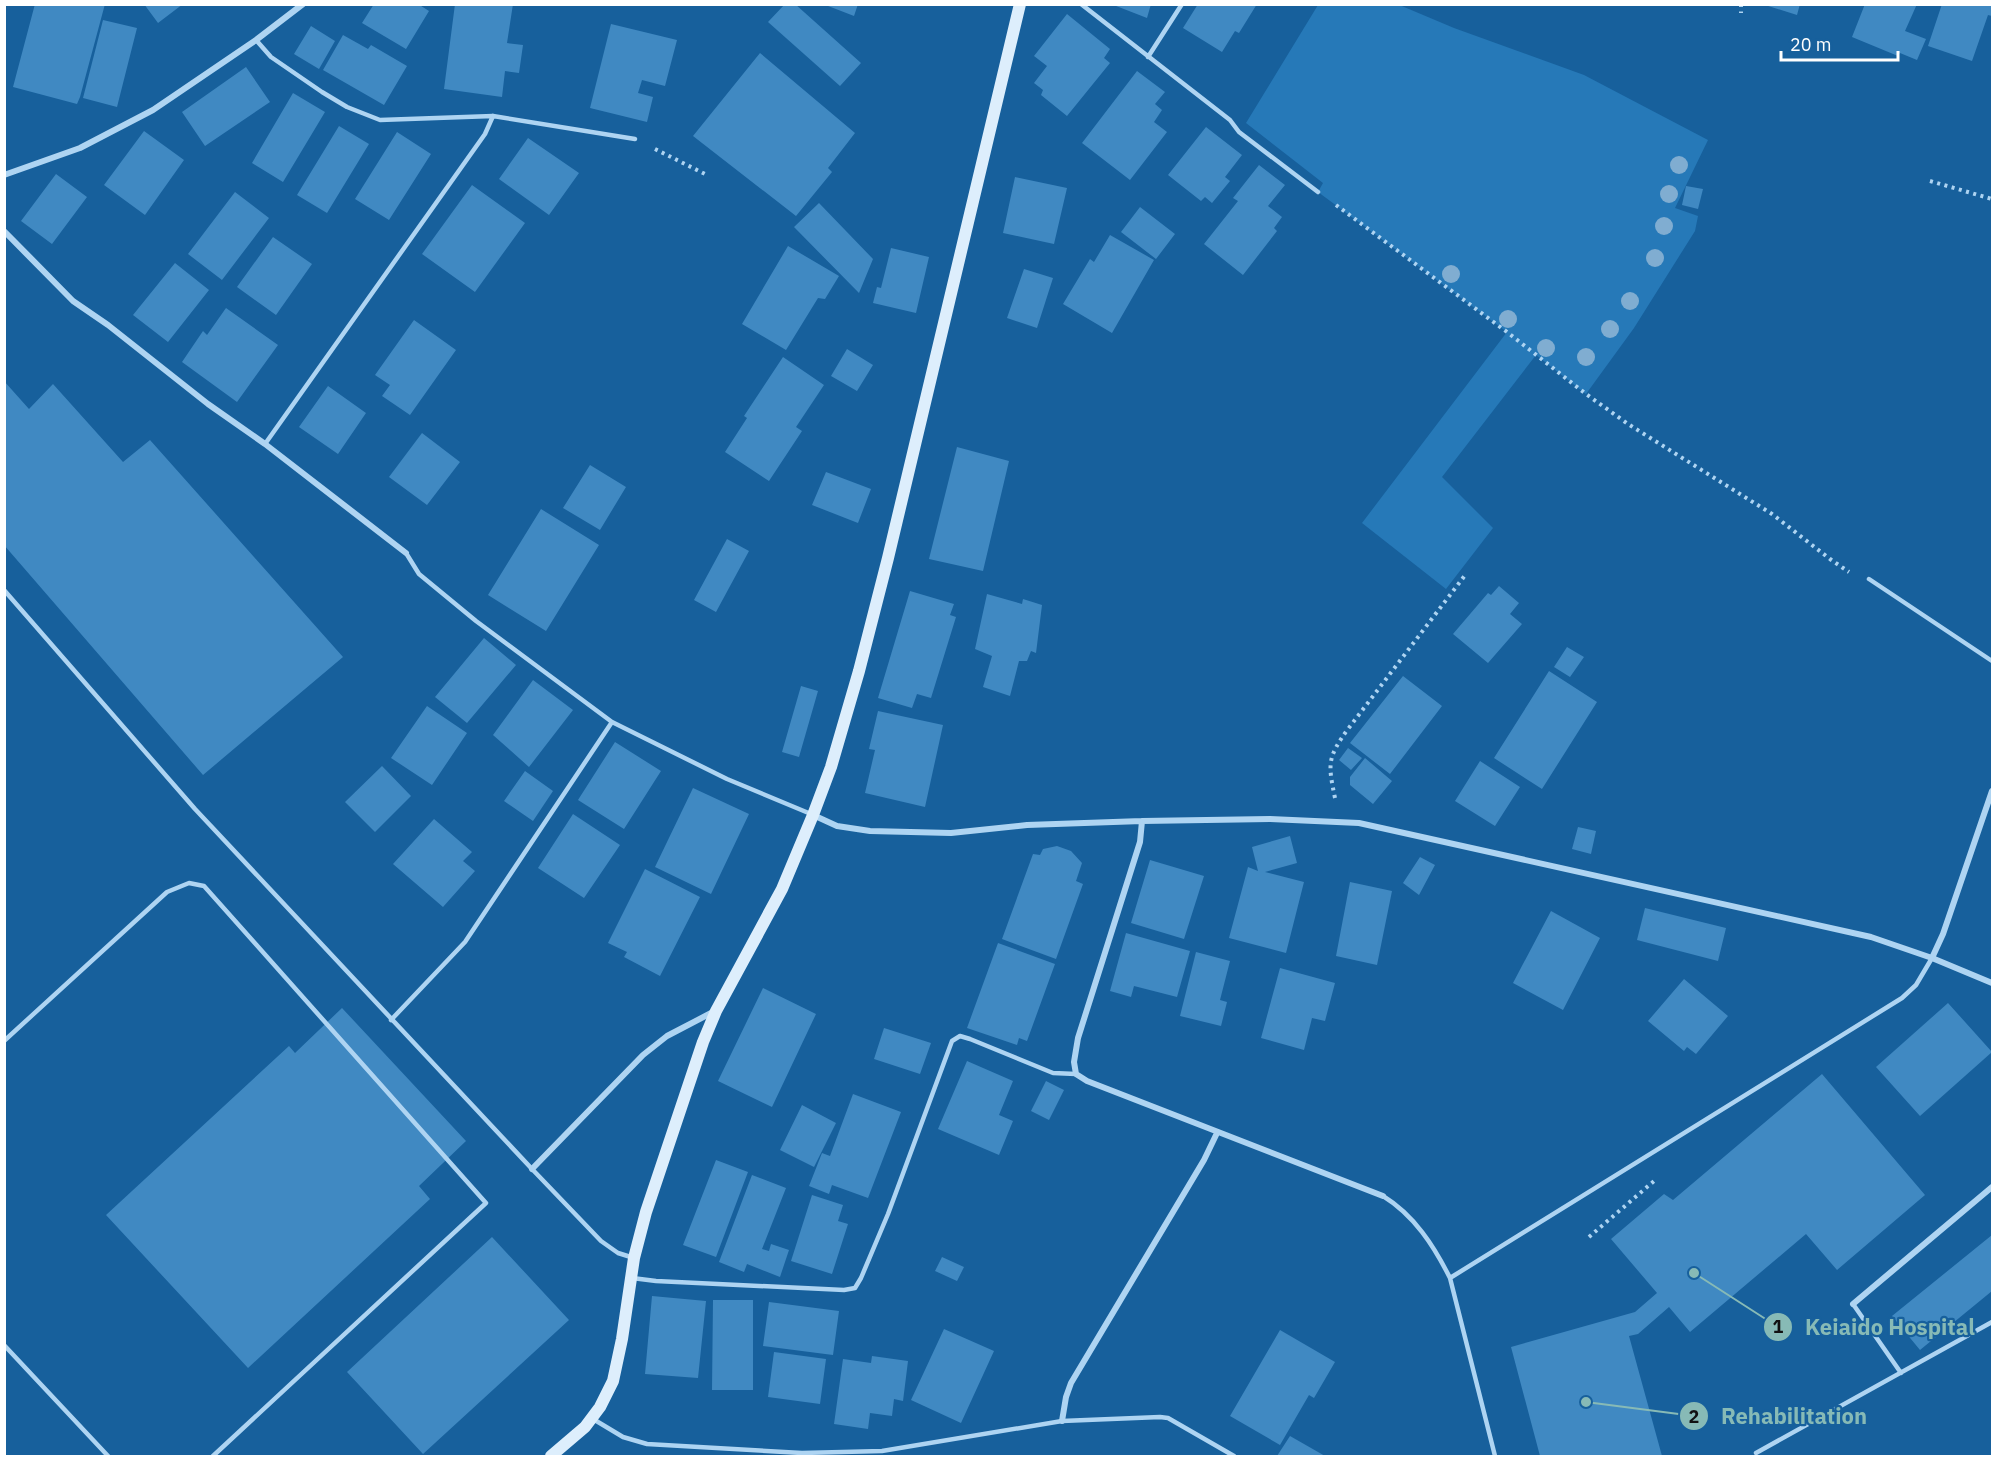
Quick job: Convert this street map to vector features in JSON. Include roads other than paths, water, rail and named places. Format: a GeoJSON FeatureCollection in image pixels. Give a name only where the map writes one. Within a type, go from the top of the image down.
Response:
{"type":"FeatureCollection","features":[{"type":"Feature","properties":{"kind":"street"},"geometry":{"type":"LineString","coordinates":[[4,175],[80,148],[153,111],[256,40],[303,4]]}},
{"type":"Feature","properties":{"kind":"street"},"geometry":{"type":"LineString","coordinates":[[551,1456],[585,1427],[606,1396],[616,1371],[634,1258],[646,1212],[703,1042],[716,1011],[782,889],[831,767],[868,637],[1020,4]]}},
{"type":"Feature","properties":{"kind":"street"},"geometry":{"type":"LineString","coordinates":[[4,231],[73,301],[208,404],[265,444],[406,553]]}},
{"type":"Feature","properties":{"kind":"street"},"geometry":{"type":"LineString","coordinates":[[1932,958],[1943,934],[1992,791]]}},
{"type":"Feature","properties":{"kind":"street"},"geometry":{"type":"LineString","coordinates":[[813,816],[837,826],[870,831],[951,833],[1027,825],[1142,821],[1270,819],[1359,823],[1871,937],[1932,958],[1992,983]]}},
{"type":"Feature","properties":{"kind":"street"},"geometry":{"type":"LineString","coordinates":[[1142,821],[1140,842],[1078,1038],[1074,1062],[1076,1074],[1087,1081],[1217,1133],[1383,1196]]}},
{"type":"Feature","properties":{"kind":"street"},"geometry":{"type":"LineString","coordinates":[[532,1169],[643,1055],[667,1036],[716,1011]]}},
{"type":"Feature","properties":{"kind":"street"},"geometry":{"type":"LineString","coordinates":[[1062,1421],[1071,1383],[1204,1160],[1217,1133]]}},
{"type":"Feature","properties":{"kind":"street"},"geometry":{"type":"LineString","coordinates":[[1853,1304],[1992,1187]]}},
{"type":"Feature","properties":{"kind":"lane"},"geometry":{"type":"LineString","coordinates":[[1081,4],[1230,120],[1239,132],[1318,192]]}},
{"type":"Feature","properties":{"kind":"lane"},"geometry":{"type":"LineString","coordinates":[[1148,57],[1182,4]]}},
{"type":"Feature","properties":{"kind":"lane"},"geometry":{"type":"LineString","coordinates":[[256,40],[271,57],[346,107],[380,120],[493,116],[635,140]]}},
{"type":"Feature","properties":{"kind":"lane"},"geometry":{"type":"LineString","coordinates":[[265,444],[485,134],[493,116]]}},
{"type":"Feature","properties":{"kind":"lane"},"geometry":{"type":"LineString","coordinates":[[406,553],[419,574],[476,621],[612,722],[726,779],[813,816]]}},
{"type":"Feature","properties":{"kind":"lane"},"geometry":{"type":"LineString","coordinates":[[1869,579],[1992,661]]}},
{"type":"Feature","properties":{"kind":"lane"},"geometry":{"type":"LineString","coordinates":[[4,590],[195,809],[391,1020],[601,1240],[618,1252],[634,1258]]}},
{"type":"Feature","properties":{"kind":"lane"},"geometry":{"type":"LineString","coordinates":[[391,1020],[465,942],[612,722]]}},
{"type":"Feature","properties":{"kind":"lane"},"geometry":{"type":"LineString","coordinates":[[4,1041],[167,892],[189,883],[204,886],[486,1203],[213,1456]]}},
{"type":"Feature","properties":{"kind":"lane"},"geometry":{"type":"LineString","coordinates":[[1450,1278],[1902,998],[1916,985],[1932,958]]}},
{"type":"Feature","properties":{"kind":"lane"},"geometry":{"type":"LineString","coordinates":[[631,1278],[844,1290],[855,1288],[888,1214],[952,1041],[960,1036],[1053,1073],[1076,1074]]}},
{"type":"Feature","properties":{"kind":"lane"},"geometry":{"type":"LineString","coordinates":[[1383,1196],[1396,1204],[1418,1227],[1436,1251],[1450,1278],[1495,1456]]}},
{"type":"Feature","properties":{"kind":"lane"},"geometry":{"type":"LineString","coordinates":[[1853,1304],[1901,1373]]}},
{"type":"Feature","properties":{"kind":"lane"},"geometry":{"type":"LineString","coordinates":[[1756,1453],[1992,1322]]}},
{"type":"Feature","properties":{"kind":"lane"},"geometry":{"type":"LineString","coordinates":[[4,1345],[108,1456]]}},
{"type":"Feature","properties":{"kind":"lane"},"geometry":{"type":"LineString","coordinates":[[592,1418],[622,1437],[647,1444],[801,1453],[882,1451],[1062,1421],[1160,1417],[1168,1418],[1234,1456]]}},
{"type":"Feature","properties":{"kind":"place","name":"Keiaido Hospital"},"geometry":{"type":"Point","coordinates":[1694,1273]}},
{"type":"Feature","properties":{"kind":"place","name":"Rehabilitation"},"geometry":{"type":"Point","coordinates":[1586,1402]}}]}
